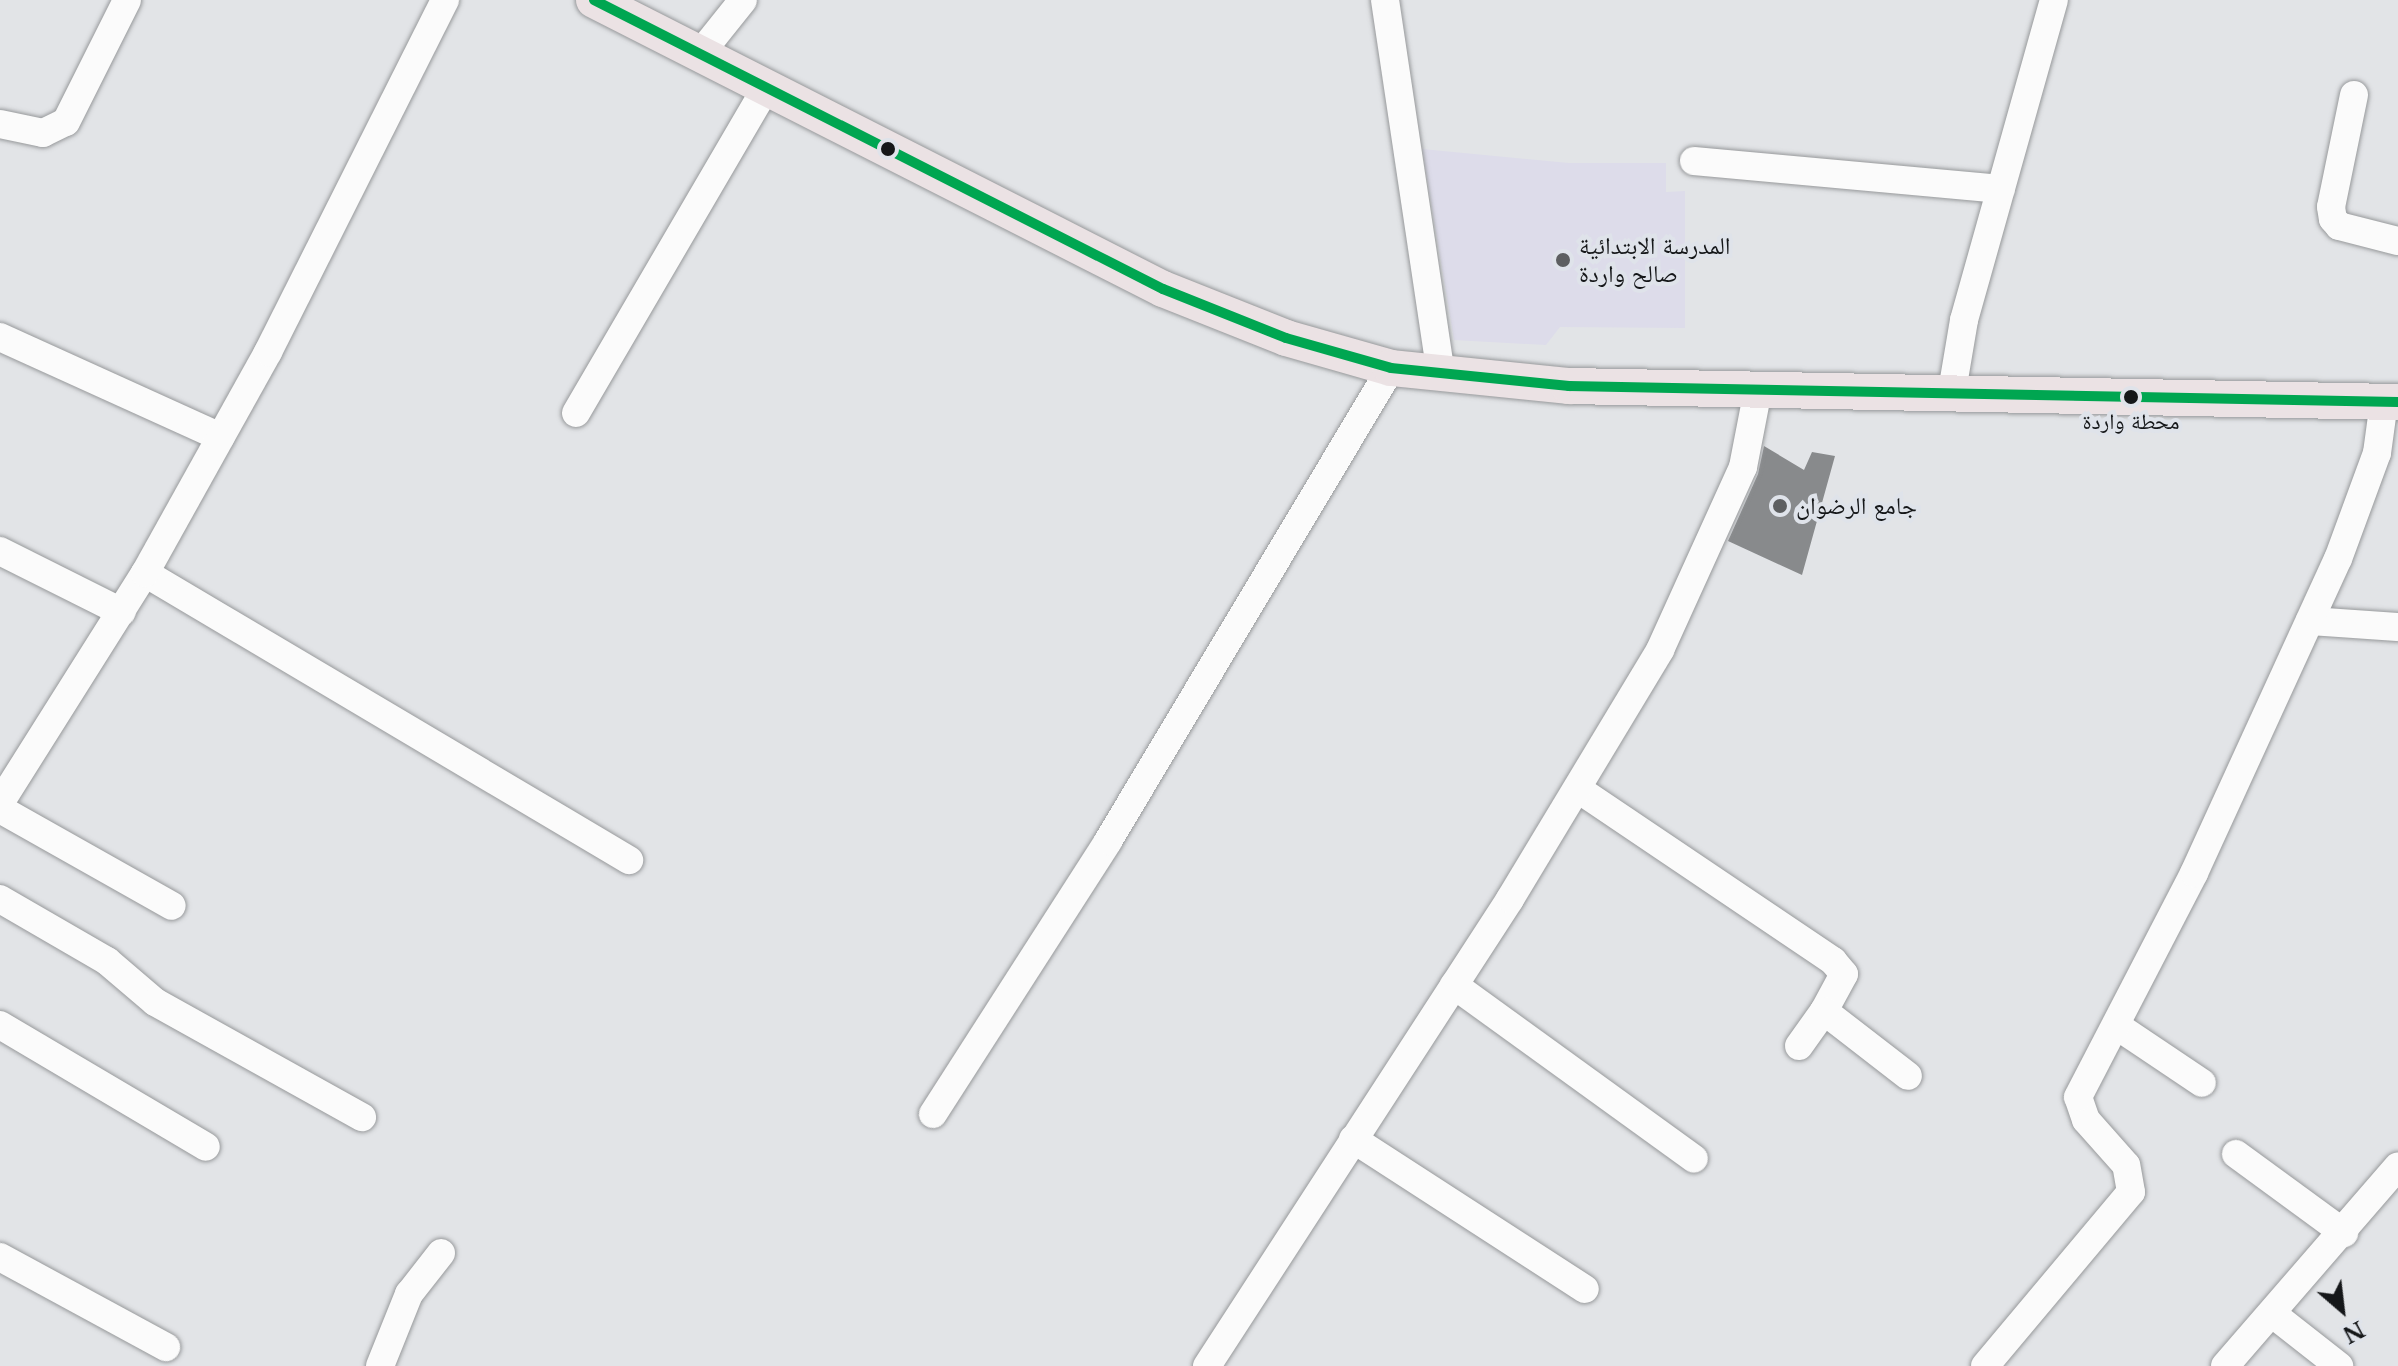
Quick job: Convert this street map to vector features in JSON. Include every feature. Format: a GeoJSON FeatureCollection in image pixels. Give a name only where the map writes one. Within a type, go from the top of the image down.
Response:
{"type":"FeatureCollection","features":[{"type":"Feature","properties":{"kind":"main road"},"geometry":{"type":"LineString","coordinates":[[594,0],[1177,295],[1286,338],[1391,368],[1569,386],[1951,397],[2391,402]]}},
{"type":"Feature","properties":{"kind":"street"},"geometry":{"type":"LineString","coordinates":[[0,124],[43,133],[66,122],[127,0]]}},
{"type":"Feature","properties":{"kind":"street"},"geometry":{"type":"LineString","coordinates":[[172,906],[0,806],[145,573],[220,437],[445,0]]}},
{"type":"Feature","properties":{"kind":"street"},"geometry":{"type":"LineString","coordinates":[[699,55],[743,0]]}},
{"type":"Feature","properties":{"kind":"street"},"geometry":{"type":"LineString","coordinates":[[1385,0],[1441,373]]}},
{"type":"Feature","properties":{"kind":"street"},"geometry":{"type":"LineString","coordinates":[[1951,397],[1964,320],[2054,0]]}},
{"type":"Feature","properties":{"kind":"street"},"geometry":{"type":"LineString","coordinates":[[576,413],[766,88]]}},
{"type":"Feature","properties":{"kind":"street"},"geometry":{"type":"LineString","coordinates":[[2354,95],[2331,207],[2333,219],[2339,226],[2398,241]]}},
{"type":"Feature","properties":{"kind":"street"},"geometry":{"type":"LineString","coordinates":[[1694,161],[2001,189]]}},
{"type":"Feature","properties":{"kind":"street"},"geometry":{"type":"LineString","coordinates":[[0,337],[220,437]]}},
{"type":"Feature","properties":{"kind":"street"},"geometry":{"type":"LineString","coordinates":[[933,1114],[1108,841],[1391,368]]}},
{"type":"Feature","properties":{"kind":"street"},"geometry":{"type":"LineString","coordinates":[[1207,1366],[1454,985],[1578,789],[1660,650],[1743,467],[1758,390]]}},
{"type":"Feature","properties":{"kind":"street"},"geometry":{"type":"LineString","coordinates":[[1985,1366],[2131,1192],[2126,1165],[2086,1120],[2078,1097],[2194,873],[2310,621],[2361,501],[2391,402]]}},
{"type":"Feature","properties":{"kind":"street"},"geometry":{"type":"LineString","coordinates":[[0,551],[122,612]]}},
{"type":"Feature","properties":{"kind":"street"},"geometry":{"type":"LineString","coordinates":[[145,573],[629,860]]}},
{"type":"Feature","properties":{"kind":"street"},"geometry":{"type":"LineString","coordinates":[[2310,621],[2398,627]]}},
{"type":"Feature","properties":{"kind":"street"},"geometry":{"type":"LineString","coordinates":[[1578,789],[1833,961],[1844,974],[1824,1011],[1799,1046]]}},
{"type":"Feature","properties":{"kind":"street"},"geometry":{"type":"LineString","coordinates":[[0,899],[107,961],[155,1002],[362,1117]]}},
{"type":"Feature","properties":{"kind":"street"},"geometry":{"type":"LineString","coordinates":[[1454,985],[1694,1159]]}},
{"type":"Feature","properties":{"kind":"street"},"geometry":{"type":"LineString","coordinates":[[1824,1011],[1908,1076]]}},
{"type":"Feature","properties":{"kind":"street"},"geometry":{"type":"LineString","coordinates":[[0,1025],[206,1147]]}},
{"type":"Feature","properties":{"kind":"street"},"geometry":{"type":"LineString","coordinates":[[2117,1026],[2202,1083]]}},
{"type":"Feature","properties":{"kind":"street"},"geometry":{"type":"LineString","coordinates":[[1353,1139],[1585,1289]]}},
{"type":"Feature","properties":{"kind":"street"},"geometry":{"type":"LineString","coordinates":[[2236,1154],[2344,1233]]}},
{"type":"Feature","properties":{"kind":"street"},"geometry":{"type":"LineString","coordinates":[[2225,1366],[2274,1315],[2398,1166]]}},
{"type":"Feature","properties":{"kind":"street"},"geometry":{"type":"LineString","coordinates":[[380,1366],[409,1294],[441,1253]]}},
{"type":"Feature","properties":{"kind":"street"},"geometry":{"type":"LineString","coordinates":[[0,1257],[166,1347]]}},
{"type":"Feature","properties":{"kind":"street"},"geometry":{"type":"LineString","coordinates":[[2274,1315],[2339,1366]]}},
{"type":"Feature","properties":{"kind":"shaded area","name":"المدرسة الابتدائية صالح واردة"},"geometry":{"type":"Polygon","coordinates":[[[1422,149],[1569,163],[1666,163],[1666,192],[1685,191],[1685,328],[1560,327],[1546,345],[1454,340],[1422,149]]]}},
{"type":"Feature","properties":{"kind":"building"},"geometry":{"type":"Polygon","coordinates":[[[1764,446],[1804,470],[1812,452],[1835,456],[1802,575],[1728,541],[1758,474],[1764,446]]]}},
{"type":"Feature","properties":{"kind":"transit line"},"geometry":{"type":"LineString","coordinates":[[594,0],[1163,289],[1286,338],[1391,368],[1569,386],[2398,402]]}},
{"type":"Feature","properties":{"kind":"place","name":"المدرسة الابتدائية صالح واردة"},"geometry":{"type":"Point","coordinates":[1563,260]}},
{"type":"Feature","properties":{"kind":"place","name":"محطة واردة"},"geometry":{"type":"Point","coordinates":[2131,397]}},
{"type":"Feature","properties":{"kind":"place","name":"جامع الرضوان"},"geometry":{"type":"Point","coordinates":[1780,506]}}]}
